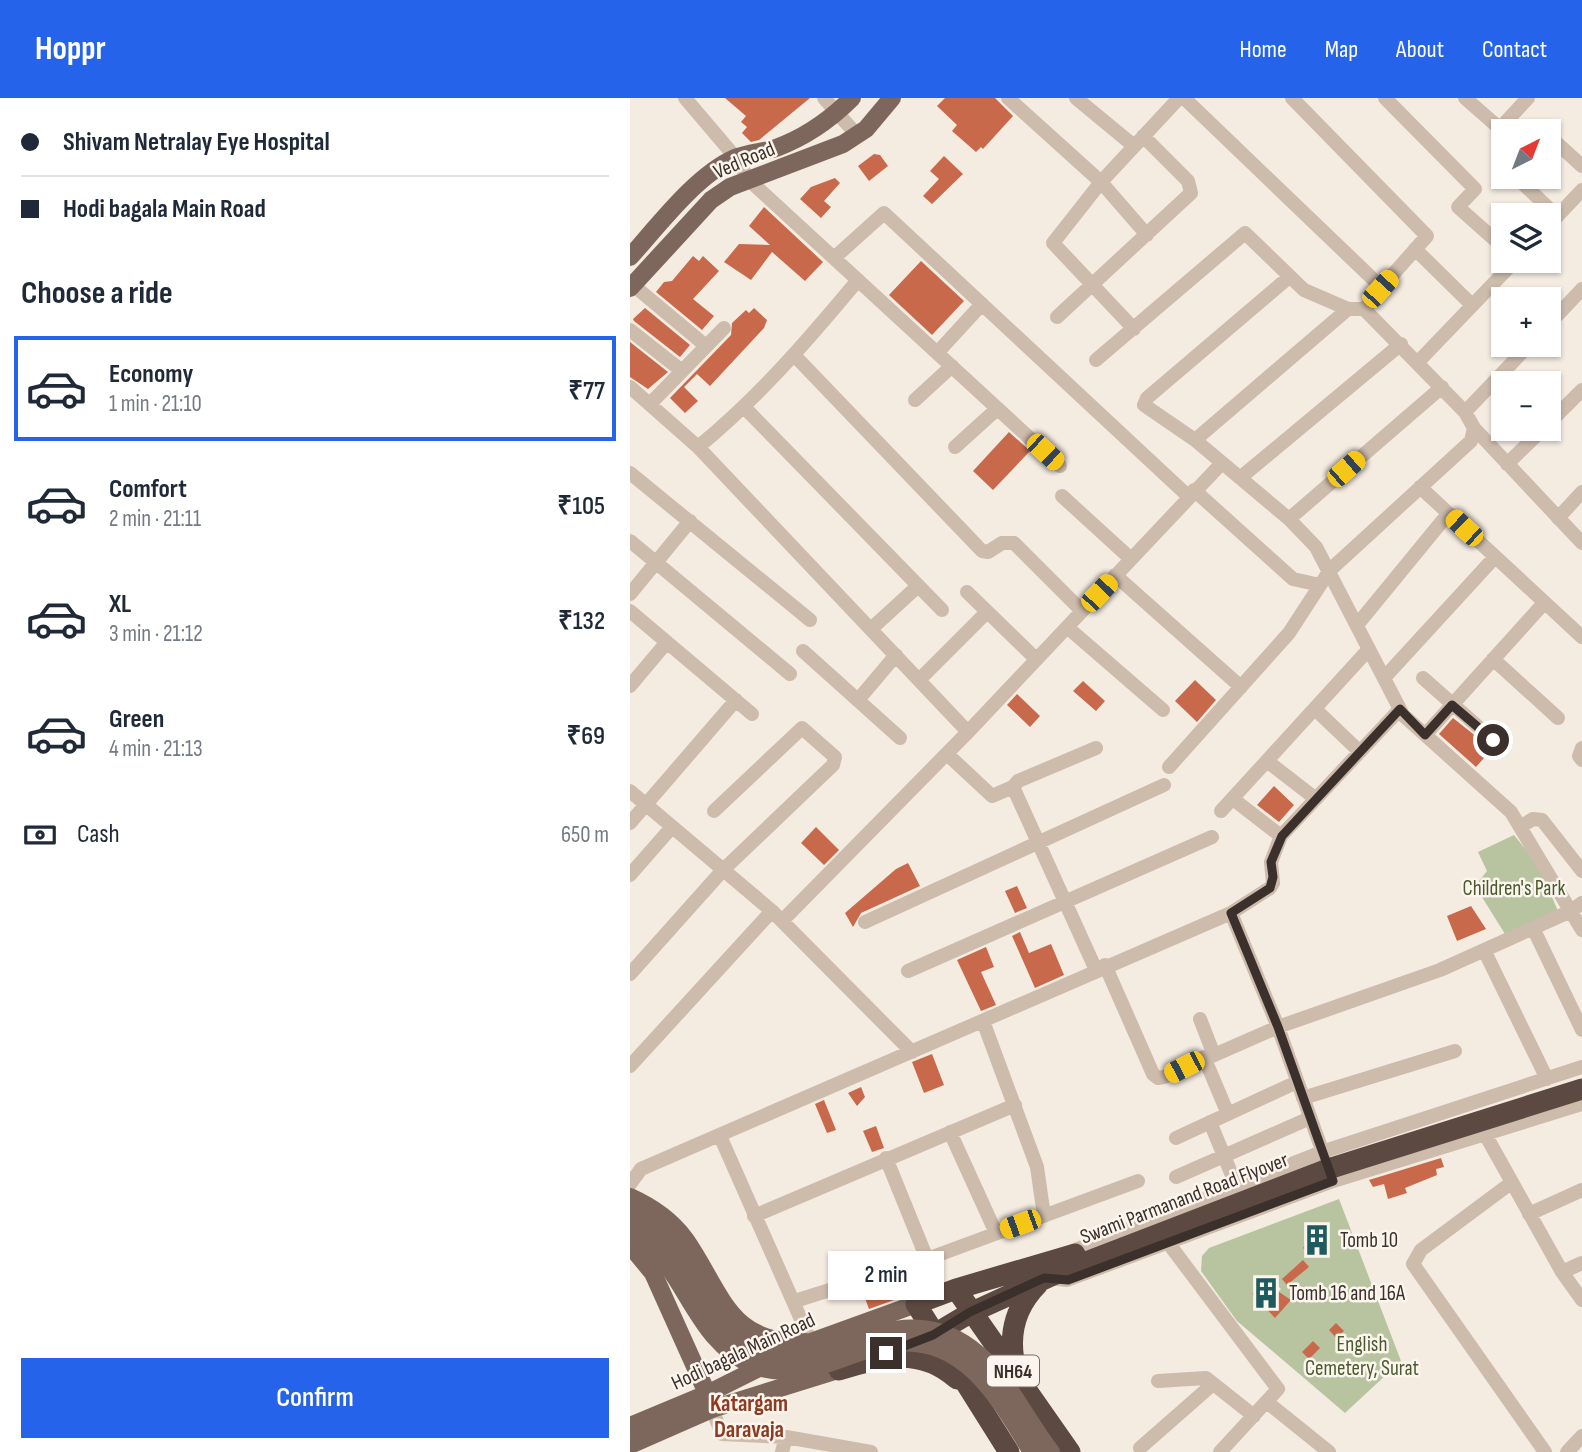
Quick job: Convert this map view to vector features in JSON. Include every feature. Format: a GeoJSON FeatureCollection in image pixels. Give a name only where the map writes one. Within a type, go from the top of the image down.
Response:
{"type":"FeatureCollection","features":[{"type":"Feature","properties":{"kind":"highway","name":"Swami Parmanand Road Flyover"},"geometry":{"type":"LineString","coordinates":[[1074,1261],[1322,1159],[1582,1079]]}},
{"type":"Feature","properties":{"kind":"highway","name":"Swami Parmanand Road Flyover"},"geometry":{"type":"LineString","coordinates":[[1048,1270],[1325,1170],[1582,1089]]}},
{"type":"Feature","properties":{"kind":"highway"},"geometry":{"type":"LineString","coordinates":[[916,1304],[956,1289],[1048,1270]]}},
{"type":"Feature","properties":{"kind":"highway"},"geometry":{"type":"LineString","coordinates":[[933,1335],[1048,1270]]}},
{"type":"Feature","properties":{"kind":"highway"},"geometry":{"type":"LineString","coordinates":[[1032,1398],[1017,1373],[1012,1355],[1014,1320],[1020,1306],[1048,1270]]}},
{"type":"Feature","properties":{"kind":"highway","name":"NH64"},"geometry":{"type":"LineString","coordinates":[[956,1289],[1070,1452]]}},
{"type":"Feature","properties":{"kind":"highway","name":"NH64"},"geometry":{"type":"LineString","coordinates":[[916,1304],[1009,1452]]}},
{"type":"Feature","properties":{"kind":"highway"},"geometry":{"type":"LineString","coordinates":[[839,1370],[882,1357],[922,1359],[941,1364],[972,1392]]}},
{"type":"Feature","properties":{"kind":"main road","name":"Ved Road"},"geometry":{"type":"LineString","coordinates":[[630,257],[700,182],[736,158],[776,148],[801,137],[852,98]]}},
{"type":"Feature","properties":{"kind":"main road","name":"Ved Road"},"geometry":{"type":"LineString","coordinates":[[631,286],[711,200],[730,187],[822,155],[857,135],[892,98]]}},
{"type":"Feature","properties":{"kind":"main road"},"geometry":{"type":"LineString","coordinates":[[630,1196],[666,1219],[683,1237],[730,1311],[743,1326],[759,1337],[779,1343],[811,1342]]}},
{"type":"Feature","properties":{"kind":"main road"},"geometry":{"type":"LineString","coordinates":[[630,1212],[649,1223],[666,1238],[719,1320],[745,1345],[759,1351],[792,1357],[902,1327],[951,1338],[975,1352],[994,1368],[1051,1452]]}},
{"type":"Feature","properties":{"kind":"main road"},"geometry":{"type":"LineString","coordinates":[[630,1230],[640,1236],[667,1264],[720,1343],[752,1364],[792,1373],[811,1370],[879,1346],[899,1342],[948,1353],[985,1380],[1032,1452]]}},
{"type":"Feature","properties":{"kind":"main road"},"geometry":{"type":"LineString","coordinates":[[630,1245],[653,1273],[711,1401]]}},
{"type":"Feature","properties":{"kind":"main road","name":"Hodi bagala Main Road"},"geometry":{"type":"LineString","coordinates":[[630,1445],[811,1342],[916,1304]]}},
{"type":"Feature","properties":{"kind":"main road","name":"Hodi bagala Main Road"},"geometry":{"type":"LineString","coordinates":[[630,1426],[711,1401],[839,1370],[933,1335]]}},
{"type":"Feature","properties":{"kind":"street"},"geometry":{"type":"LineString","coordinates":[[685,98],[736,158],[749,180],[1060,466]]}},
{"type":"Feature","properties":{"kind":"street"},"geometry":{"type":"LineString","coordinates":[[824,98],[857,135]]}},
{"type":"Feature","properties":{"kind":"street"},"geometry":{"type":"LineString","coordinates":[[1008,98],[1101,182],[1147,235]]}},
{"type":"Feature","properties":{"kind":"street"},"geometry":{"type":"LineString","coordinates":[[1057,317],[1191,193],[1192,188],[1188,181],[1138,141],[1076,98]]}},
{"type":"Feature","properties":{"kind":"street"},"geometry":{"type":"LineString","coordinates":[[1292,98],[1427,236],[1364,309]]}},
{"type":"Feature","properties":{"kind":"street"},"geometry":{"type":"LineString","coordinates":[[1385,98],[1475,189],[1458,207],[1491,236]]}},
{"type":"Feature","properties":{"kind":"street"},"geometry":{"type":"LineString","coordinates":[[1465,98],[1497,126],[1503,125],[1528,98]]}},
{"type":"Feature","properties":{"kind":"street"},"geometry":{"type":"LineString","coordinates":[[1134,329],[1053,243],[1055,237],[1101,182],[1174,100],[1380,289]]}},
{"type":"Feature","properties":{"kind":"street"},"geometry":{"type":"LineString","coordinates":[[1561,147],[1582,166]]}},
{"type":"Feature","properties":{"kind":"street"},"geometry":{"type":"LineString","coordinates":[[1526,189],[1538,203]]}},
{"type":"Feature","properties":{"kind":"street"},"geometry":{"type":"LineString","coordinates":[[1561,212],[1582,190]]}},
{"type":"Feature","properties":{"kind":"street"},"geometry":{"type":"LineString","coordinates":[[834,258],[884,213],[1191,493],[1293,579],[1320,585]]}},
{"type":"Feature","properties":{"kind":"street"},"geometry":{"type":"LineString","coordinates":[[1096,360],[1245,233],[1287,278],[1304,290],[1348,309],[1364,309],[1442,387],[1465,412],[1474,428],[1582,543]]}},
{"type":"Feature","properties":{"kind":"street"},"geometry":{"type":"LineString","coordinates":[[1415,249],[1472,305]]}},
{"type":"Feature","properties":{"kind":"street"},"geometry":{"type":"LineString","coordinates":[[1418,362],[1503,273]]}},
{"type":"Feature","properties":{"kind":"street"},"geometry":{"type":"LineString","coordinates":[[1287,278],[1144,401],[1148,408],[1195,440],[1289,519],[1317,547],[1400,709],[1511,812],[1577,907],[1582,930]]}},
{"type":"Feature","properties":{"kind":"street"},"geometry":{"type":"LineString","coordinates":[[698,447],[745,408],[795,356],[858,280]]}},
{"type":"Feature","properties":{"kind":"street"},"geometry":{"type":"LineString","coordinates":[[631,286],[706,346]]}},
{"type":"Feature","properties":{"kind":"street"},"geometry":{"type":"LineString","coordinates":[[1561,311],[1582,289]]}},
{"type":"Feature","properties":{"kind":"street"},"geometry":{"type":"LineString","coordinates":[[937,353],[982,304]]}},
{"type":"Feature","properties":{"kind":"street"},"geometry":{"type":"LineString","coordinates":[[1195,440],[1348,309]]}},
{"type":"Feature","properties":{"kind":"street"},"geometry":{"type":"LineString","coordinates":[[650,404],[724,328]]}},
{"type":"Feature","properties":{"kind":"street"},"geometry":{"type":"LineString","coordinates":[[630,330],[681,371]]}},
{"type":"Feature","properties":{"kind":"street"},"geometry":{"type":"LineString","coordinates":[[1240,478],[1401,344]]}},
{"type":"Feature","properties":{"kind":"street"},"geometry":{"type":"LineString","coordinates":[[795,356],[982,551],[988,552],[1002,543],[1013,543],[1082,611]]}},
{"type":"Feature","properties":{"kind":"street"},"geometry":{"type":"LineString","coordinates":[[1465,412],[1518,357]]}},
{"type":"Feature","properties":{"kind":"street"},"geometry":{"type":"LineString","coordinates":[[915,400],[952,366]]}},
{"type":"Feature","properties":{"kind":"street"},"geometry":{"type":"LineString","coordinates":[[630,387],[698,447],[968,732]]}},
{"type":"Feature","properties":{"kind":"street"},"geometry":{"type":"LineString","coordinates":[[1289,519],[1442,387]]}},
{"type":"Feature","properties":{"kind":"street"},"geometry":{"type":"LineString","coordinates":[[1561,411],[1582,390]]}},
{"type":"Feature","properties":{"kind":"street"},"geometry":{"type":"LineString","coordinates":[[745,408],[942,610]]}},
{"type":"Feature","properties":{"kind":"street"},"geometry":{"type":"LineString","coordinates":[[955,447],[998,409]]}},
{"type":"Feature","properties":{"kind":"street"},"geometry":{"type":"LineString","coordinates":[[1169,767],[1289,633],[1330,570],[1471,441],[1474,428]]}},
{"type":"Feature","properties":{"kind":"street"},"geometry":{"type":"LineString","coordinates":[[1507,464],[1531,441]]}},
{"type":"Feature","properties":{"kind":"street"},"geometry":{"type":"LineString","coordinates":[[630,1066],[777,916],[947,754],[1221,464]]}},
{"type":"Feature","properties":{"kind":"street"},"geometry":{"type":"LineString","coordinates":[[630,473],[810,620]]}},
{"type":"Feature","properties":{"kind":"street"},"geometry":{"type":"LineString","coordinates":[[1420,488],[1582,637]]}},
{"type":"Feature","properties":{"kind":"street"},"geometry":{"type":"LineString","coordinates":[[1558,518],[1582,492]]}},
{"type":"Feature","properties":{"kind":"street"},"geometry":{"type":"LineString","coordinates":[[1062,496],[1131,559]]}},
{"type":"Feature","properties":{"kind":"street"},"geometry":{"type":"LineString","coordinates":[[1357,625],[1448,514]]}},
{"type":"Feature","properties":{"kind":"street"},"geometry":{"type":"LineString","coordinates":[[630,594],[690,521]]}},
{"type":"Feature","properties":{"kind":"street"},"geometry":{"type":"LineString","coordinates":[[630,541],[790,674]]}},
{"type":"Feature","properties":{"kind":"street"},"geometry":{"type":"LineString","coordinates":[[1384,678],[1495,557]]}},
{"type":"Feature","properties":{"kind":"street"},"geometry":{"type":"LineString","coordinates":[[1115,575],[1241,687]]}},
{"type":"Feature","properties":{"kind":"street"},"geometry":{"type":"LineString","coordinates":[[871,629],[918,586]]}},
{"type":"Feature","properties":{"kind":"street"},"geometry":{"type":"LineString","coordinates":[[967,592],[1036,659]]}},
{"type":"Feature","properties":{"kind":"street"},"geometry":{"type":"LineString","coordinates":[[1425,735],[1544,603]]}},
{"type":"Feature","properties":{"kind":"street"},"geometry":{"type":"LineString","coordinates":[[630,611],[752,714]]}},
{"type":"Feature","properties":{"kind":"street"},"geometry":{"type":"LineString","coordinates":[[919,680],[987,612]]}},
{"type":"Feature","properties":{"kind":"street"},"geometry":{"type":"LineString","coordinates":[[1067,627],[1163,710]]}},
{"type":"Feature","properties":{"kind":"street"},"geometry":{"type":"LineString","coordinates":[[630,686],[667,642]]}},
{"type":"Feature","properties":{"kind":"street"},"geometry":{"type":"LineString","coordinates":[[1221,811],[1369,649]]}},
{"type":"Feature","properties":{"kind":"street"},"geometry":{"type":"LineString","coordinates":[[803,651],[900,738]]}},
{"type":"Feature","properties":{"kind":"street"},"geometry":{"type":"LineString","coordinates":[[858,700],[896,655]]}},
{"type":"Feature","properties":{"kind":"street"},"geometry":{"type":"LineString","coordinates":[[1493,659],[1558,718]]}},
{"type":"Feature","properties":{"kind":"street"},"geometry":{"type":"LineString","coordinates":[[1423,678],[1493,740]]}},
{"type":"Feature","properties":{"kind":"street"},"geometry":{"type":"LineString","coordinates":[[630,823],[736,700]]}},
{"type":"Feature","properties":{"kind":"street"},"geometry":{"type":"LineString","coordinates":[[1315,709],[1360,752]]}},
{"type":"Feature","properties":{"kind":"street"},"geometry":{"type":"LineString","coordinates":[[630,1184],[641,1169],[1231,913],[1270,888],[1273,877],[1271,862],[1282,836],[1400,709]]}},
{"type":"Feature","properties":{"kind":"street"},"geometry":{"type":"LineString","coordinates":[[630,974],[723,870],[833,765],[835,757],[802,728],[714,811]]}},
{"type":"Feature","properties":{"kind":"street"},"geometry":{"type":"LineString","coordinates":[[947,754],[992,796],[1013,787],[1018,781],[1096,748]]}},
{"type":"Feature","properties":{"kind":"street"},"geometry":{"type":"LineString","coordinates":[[1582,748],[1579,756],[1582,760]]}},
{"type":"Feature","properties":{"kind":"street"},"geometry":{"type":"LineString","coordinates":[[1267,761],[1316,799]]}},
{"type":"Feature","properties":{"kind":"street"},"geometry":{"type":"LineString","coordinates":[[865,922],[1164,785]]}},
{"type":"Feature","properties":{"kind":"street"},"geometry":{"type":"LineString","coordinates":[[1013,787],[1036,845],[1153,1074],[1158,1078],[1278,1027],[1440,970],[1577,907]]}},
{"type":"Feature","properties":{"kind":"street"},"geometry":{"type":"LineString","coordinates":[[630,791],[777,916],[912,1052]]}},
{"type":"Feature","properties":{"kind":"street"},"geometry":{"type":"LineString","coordinates":[[1233,799],[1282,836]]}},
{"type":"Feature","properties":{"kind":"street"},"geometry":{"type":"LineString","coordinates":[[1520,827],[1533,819],[1542,820],[1582,872]]}},
{"type":"Feature","properties":{"kind":"street"},"geometry":{"type":"LineString","coordinates":[[630,875],[672,827]]}},
{"type":"Feature","properties":{"kind":"street"},"geometry":{"type":"LineString","coordinates":[[908,971],[1212,837]]}},
{"type":"Feature","properties":{"kind":"street"},"geometry":{"type":"LineString","coordinates":[[1231,913],[1278,1027],[1333,1181]]}},
{"type":"Feature","properties":{"kind":"street"},"geometry":{"type":"LineString","coordinates":[[1533,928],[1582,1030]]}},
{"type":"Feature","properties":{"kind":"street"},"geometry":{"type":"LineString","coordinates":[[1485,950],[1547,1079]]}},
{"type":"Feature","properties":{"kind":"street"},"geometry":{"type":"LineString","coordinates":[[1200,1019],[1228,1114]]}},
{"type":"Feature","properties":{"kind":"street"},"geometry":{"type":"LineString","coordinates":[[983,1021],[1037,1167],[1044,1216]]}},
{"type":"Feature","properties":{"kind":"street"},"geometry":{"type":"LineString","coordinates":[[1303,1098],[1455,1051]]}},
{"type":"Feature","properties":{"kind":"street"},"geometry":{"type":"LineString","coordinates":[[1582,1067],[1322,1152],[1071,1250],[1048,1270],[1068,1280],[1333,1181],[1582,1104]]}},
{"type":"Feature","properties":{"kind":"street"},"geometry":{"type":"LineString","coordinates":[[1176,1138],[1297,1082]]}},
{"type":"Feature","properties":{"kind":"street"},"geometry":{"type":"LineString","coordinates":[[754,1216],[1015,1105]]}},
{"type":"Feature","properties":{"kind":"street"},"geometry":{"type":"LineString","coordinates":[[1176,1177],[1310,1118]]}},
{"type":"Feature","properties":{"kind":"street"},"geometry":{"type":"LineString","coordinates":[[1210,1122],[1236,1185]]}},
{"type":"Feature","properties":{"kind":"street"},"geometry":{"type":"LineString","coordinates":[[950,1132],[996,1233]]}},
{"type":"Feature","properties":{"kind":"street"},"geometry":{"type":"LineString","coordinates":[[1485,1134],[1562,1272],[1582,1300]]}},
{"type":"Feature","properties":{"kind":"street"},"geometry":{"type":"LineString","coordinates":[[720,1136],[811,1342]]}},
{"type":"Feature","properties":{"kind":"street"},"geometry":{"type":"LineString","coordinates":[[886,1158],[927,1259]]}},
{"type":"Feature","properties":{"kind":"street"},"geometry":{"type":"LineString","coordinates":[[795,1301],[927,1259],[1138,1181]]}},
{"type":"Feature","properties":{"kind":"street"},"geometry":{"type":"LineString","coordinates":[[1511,1183],[1421,1250],[1413,1264],[1545,1452]]}},
{"type":"Feature","properties":{"kind":"street"},"geometry":{"type":"LineString","coordinates":[[1529,1214],[1582,1190]]}},
{"type":"Feature","properties":{"kind":"street"},"geometry":{"type":"LineString","coordinates":[[1169,1244],[1276,1383],[1277,1394],[1254,1416],[1228,1449]]}},
{"type":"Feature","properties":{"kind":"street"},"geometry":{"type":"LineString","coordinates":[[1562,1272],[1582,1263]]}},
{"type":"Feature","properties":{"kind":"street"},"geometry":{"type":"LineString","coordinates":[[1158,1381],[1199,1376],[1254,1416]]}},
{"type":"Feature","properties":{"kind":"street"},"geometry":{"type":"LineString","coordinates":[[1140,1448],[1213,1384]]}},
{"type":"Feature","properties":{"kind":"street"},"geometry":{"type":"LineString","coordinates":[[711,1401],[722,1434],[786,1437],[871,1452]]}},
{"type":"Feature","properties":{"kind":"street"},"geometry":{"type":"LineString","coordinates":[[1268,1402],[1329,1452]]}},
{"type":"Feature","properties":{"kind":"street"},"geometry":{"type":"LineString","coordinates":[[1567,1452],[1582,1436]]}},
{"type":"Feature","properties":{"kind":"street"},"geometry":{"type":"LineString","coordinates":[[782,1452],[786,1437]]}},
{"type":"Feature","properties":{"kind":"green space","name":"Children's Park"},"geometry":{"type":"Polygon","coordinates":[[[1514,835],[1538,865],[1558,911],[1505,934],[1475,886],[1487,871],[1478,852],[1514,835]]]}},
{"type":"Feature","properties":{"kind":"green space","name":"English Cemetery, Surat"},"geometry":{"type":"Polygon","coordinates":[[[1339,1199],[1401,1361],[1345,1413],[1237,1321],[1201,1271],[1202,1256],[1209,1248],[1339,1199]],[[1264,1282],[1252,1294],[1264,1306],[1281,1289],[1278,1286],[1273,1291],[1264,1282]]]}},
{"type":"Feature","properties":{"kind":"building"},"geometry":{"type":"Polygon","coordinates":[[[725,98],[810,98],[759,140],[751,142],[742,133],[747,127],[741,122],[746,116],[725,98]]]}},
{"type":"Feature","properties":{"kind":"building"},"geometry":{"type":"Polygon","coordinates":[[[945,98],[995,98],[1013,116],[983,149],[981,147],[976,152],[952,131],[957,125],[937,106],[945,98]]]}},
{"type":"Feature","properties":{"kind":"building"},"geometry":{"type":"Polygon","coordinates":[[[874,154],[880,155],[888,166],[869,181],[858,166],[874,154]]]}},
{"type":"Feature","properties":{"kind":"building"},"geometry":{"type":"Polygon","coordinates":[[[944,156],[963,174],[932,204],[923,196],[939,179],[930,171],[944,156]]]}},
{"type":"Feature","properties":{"kind":"building"},"geometry":{"type":"Polygon","coordinates":[[[835,178],[840,183],[824,201],[831,207],[821,218],[800,199],[811,187],[835,178]]]}},
{"type":"Feature","properties":{"kind":"building"},"geometry":{"type":"Polygon","coordinates":[[[764,207],[823,262],[805,281],[772,252],[751,280],[724,262],[739,244],[770,245],[749,226],[764,207]]]}},
{"type":"Feature","properties":{"kind":"building"},"geometry":{"type":"Polygon","coordinates":[[[693,256],[699,261],[703,256],[719,271],[693,299],[714,316],[702,330],[656,292],[664,282],[672,281],[693,256]]]}},
{"type":"Feature","properties":{"kind":"building"},"geometry":{"type":"Polygon","coordinates":[[[921,261],[964,301],[932,335],[889,295],[921,261]]]}},
{"type":"Feature","properties":{"kind":"building"},"geometry":{"type":"Polygon","coordinates":[[[645,308],[690,345],[680,357],[634,321],[645,308]]]}},
{"type":"Feature","properties":{"kind":"building"},"geometry":{"type":"Polygon","coordinates":[[[754,308],[767,320],[764,328],[710,386],[697,374],[684,387],[698,401],[685,413],[670,398],[731,335],[732,323],[746,310],[749,313],[754,308]]]}},
{"type":"Feature","properties":{"kind":"building"},"geometry":{"type":"Polygon","coordinates":[[[630,342],[668,372],[648,389],[630,377],[630,342]]]}},
{"type":"Feature","properties":{"kind":"building"},"geometry":{"type":"Polygon","coordinates":[[[1009,432],[1030,451],[993,490],[973,471],[1009,432]]]}},
{"type":"Feature","properties":{"kind":"building"},"geometry":{"type":"Polygon","coordinates":[[[1195,680],[1216,700],[1197,722],[1175,701],[1195,680]]]}},
{"type":"Feature","properties":{"kind":"building"},"geometry":{"type":"Polygon","coordinates":[[[1083,681],[1105,701],[1096,711],[1073,691],[1083,681]]]}},
{"type":"Feature","properties":{"kind":"building"},"geometry":{"type":"Polygon","coordinates":[[[1017,694],[1040,716],[1030,727],[1007,705],[1017,694]]]}},
{"type":"Feature","properties":{"kind":"building"},"geometry":{"type":"Polygon","coordinates":[[[1453,718],[1492,749],[1476,767],[1439,734],[1453,718]]]}},
{"type":"Feature","properties":{"kind":"building"},"geometry":{"type":"Polygon","coordinates":[[[1274,786],[1294,805],[1279,822],[1257,805],[1274,786]]]}},
{"type":"Feature","properties":{"kind":"building"},"geometry":{"type":"Polygon","coordinates":[[[816,827],[839,850],[824,865],[801,843],[816,827]]]}},
{"type":"Feature","properties":{"kind":"building"},"geometry":{"type":"Polygon","coordinates":[[[908,863],[920,886],[861,913],[853,927],[845,913],[896,869],[908,863]]]}},
{"type":"Feature","properties":{"kind":"building"},"geometry":{"type":"Polygon","coordinates":[[[1017,886],[1027,908],[1015,913],[1005,891],[1017,886]]]}},
{"type":"Feature","properties":{"kind":"building"},"geometry":{"type":"Polygon","coordinates":[[[1471,906],[1486,929],[1457,941],[1447,916],[1471,906]]]}},
{"type":"Feature","properties":{"kind":"building"},"geometry":{"type":"Polygon","coordinates":[[[1020,932],[1029,953],[1051,944],[1064,975],[1035,988],[1012,936],[1020,932]]]}},
{"type":"Feature","properties":{"kind":"building"},"geometry":{"type":"Polygon","coordinates":[[[986,947],[994,967],[981,972],[996,1005],[981,1011],[957,960],[986,947]]]}},
{"type":"Feature","properties":{"kind":"building"},"geometry":{"type":"Polygon","coordinates":[[[932,1054],[944,1085],[924,1093],[912,1062],[932,1054]]]}},
{"type":"Feature","properties":{"kind":"building"},"geometry":{"type":"Polygon","coordinates":[[[861,1087],[865,1097],[857,1106],[848,1093],[861,1087]]]}},
{"type":"Feature","properties":{"kind":"building"},"geometry":{"type":"Polygon","coordinates":[[[824,1100],[836,1130],[827,1133],[815,1104],[824,1100]]]}},
{"type":"Feature","properties":{"kind":"building"},"geometry":{"type":"Polygon","coordinates":[[[876,1126],[884,1148],[872,1152],[863,1131],[876,1126]]]}},
{"type":"Feature","properties":{"kind":"building"},"geometry":{"type":"Polygon","coordinates":[[[1441,1158],[1444,1167],[1436,1169],[1437,1175],[1405,1188],[1407,1193],[1388,1199],[1384,1184],[1373,1187],[1369,1180],[1441,1158]]]}},
{"type":"Feature","properties":{"kind":"building"},"geometry":{"type":"Polygon","coordinates":[[[1315,1232],[1325,1241],[1311,1255],[1303,1248],[1315,1232]]]}},
{"type":"Feature","properties":{"kind":"building"},"geometry":{"type":"Polygon","coordinates":[[[1303,1260],[1309,1267],[1287,1285],[1282,1279],[1303,1260]]]}},
{"type":"Feature","properties":{"kind":"building"},"geometry":{"type":"Polygon","coordinates":[[[899,1278],[905,1296],[869,1309],[862,1290],[899,1278]]]}},
{"type":"Feature","properties":{"kind":"building"},"geometry":{"type":"Polygon","coordinates":[[[1264,1282],[1291,1300],[1275,1318],[1252,1294],[1264,1282]]]}},
{"type":"Feature","properties":{"kind":"building"},"geometry":{"type":"Polygon","coordinates":[[[1336,1323],[1344,1331],[1336,1338],[1329,1330],[1336,1323]]]}},
{"type":"Feature","properties":{"kind":"building"},"geometry":{"type":"Polygon","coordinates":[[[1313,1341],[1320,1348],[1309,1359],[1302,1352],[1313,1341]]]}},
{"type":"Feature","properties":{"kind":"place","name":"Tomb 10"},"geometry":{"type":"Point","coordinates":[1317,1240]}},
{"type":"Feature","properties":{"kind":"place","name":"Tomb 16 and 16A"},"geometry":{"type":"Point","coordinates":[1266,1293]}},
{"type":"Feature","properties":{"kind":"district","name":"Katargam Daravaja"},"geometry":{"type":"Point","coordinates":[749,1416]}},
{"type":"Feature","properties":{"kind":"route"},"geometry":{"type":"LineString","coordinates":[[886,1353],[933,1335],[970,1312],[1044,1278],[1068,1280],[1333,1181],[1278,1027],[1231,913],[1270,888],[1273,883],[1271,862],[1282,836],[1400,709],[1425,735],[1452,705],[1493,740]]}}]}
